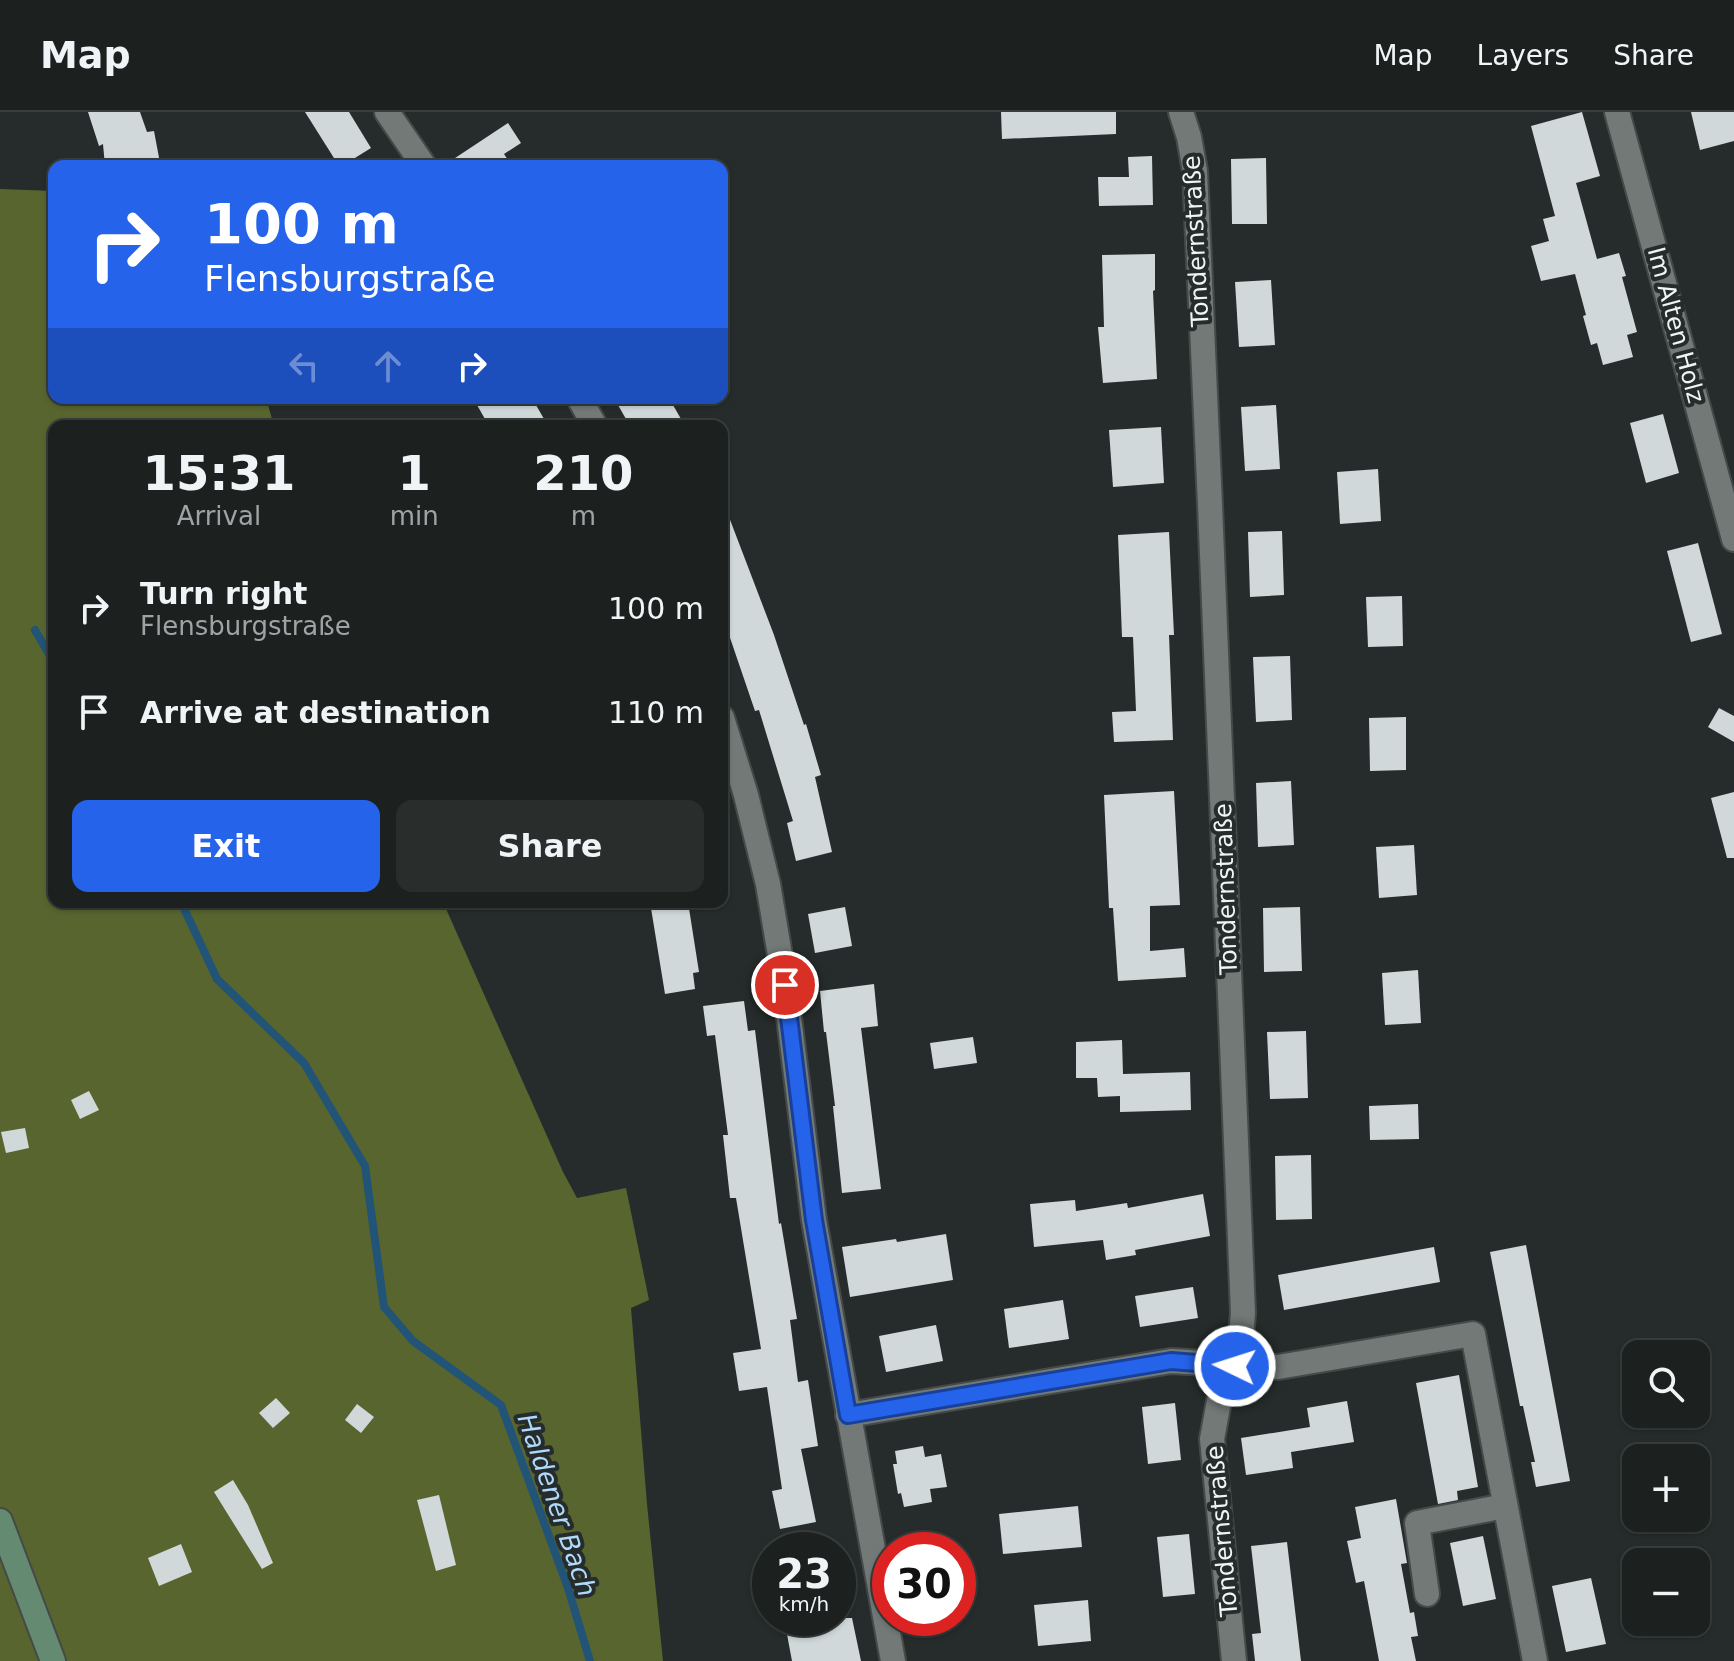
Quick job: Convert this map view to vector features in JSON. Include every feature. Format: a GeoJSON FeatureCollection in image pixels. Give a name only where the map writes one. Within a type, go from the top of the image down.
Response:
{"type":"FeatureCollection","features":[{"type":"Feature","properties":{"kind":"main road"},"geometry":{"type":"LineString","coordinates":[[0,1521],[53,1661]]}},
{"type":"Feature","properties":{"kind":"street"},"geometry":{"type":"LineString","coordinates":[[387,112],[420,160]]}},
{"type":"Feature","properties":{"kind":"street","name":"Tondernstraße"},"geometry":{"type":"LineString","coordinates":[[1181,112],[1195,171],[1243,1313],[1235,1366],[1219,1401],[1212,1439],[1234,1661]]}},
{"type":"Feature","properties":{"kind":"street","name":"Im Alten Holz"},"geometry":{"type":"LineString","coordinates":[[1617,112],[1734,539]]}},
{"type":"Feature","properties":{"kind":"street"},"geometry":{"type":"LineString","coordinates":[[728,737],[768,884],[785,985],[814,1220],[893,1661]]}},
{"type":"Feature","properties":{"kind":"street"},"geometry":{"type":"LineString","coordinates":[[848,1415],[1171,1361],[1278,1367],[1473,1334],[1535,1661]]}},
{"type":"Feature","properties":{"kind":"street"},"geometry":{"type":"LineString","coordinates":[[1427,1594],[1417,1523],[1505,1506]]}},
{"type":"Feature","properties":{"kind":"green space"},"geometry":{"type":"Polygon","coordinates":[[[0,189],[48,191],[48,404],[268,404],[272,420],[48,420],[48,908],[446,908],[577,1198],[626,1188],[649,1300],[631,1308],[663,1661],[0,1661],[0,189]]]}},
{"type":"Feature","properties":{"kind":"building"},"geometry":{"type":"Polygon","coordinates":[[[88,112],[140,112],[147,132],[154,131],[159,160],[104,160],[103,144],[99,146],[88,112]]]}},
{"type":"Feature","properties":{"kind":"building"},"geometry":{"type":"Polygon","coordinates":[[[305,112],[349,112],[371,148],[352,160],[335,160],[305,112]]]}},
{"type":"Feature","properties":{"kind":"building"},"geometry":{"type":"Polygon","coordinates":[[[1001,112],[1116,112],[1116,134],[1002,139],[1001,112]]]}},
{"type":"Feature","properties":{"kind":"building"},"geometry":{"type":"Polygon","coordinates":[[[1582,112],[1600,176],[1576,183],[1597,259],[1619,253],[1626,276],[1622,277],[1637,332],[1627,335],[1633,357],[1603,365],[1597,343],[1591,345],[1575,274],[1541,281],[1531,246],[1549,241],[1543,219],[1555,216],[1531,126],[1582,112]]]}},
{"type":"Feature","properties":{"kind":"building"},"geometry":{"type":"Polygon","coordinates":[[[1691,112],[1734,112],[1734,141],[1700,150],[1691,112]]]}},
{"type":"Feature","properties":{"kind":"building"},"geometry":{"type":"Polygon","coordinates":[[[508,123],[521,143],[504,154],[508,160],[452,160],[508,123]]]}},
{"type":"Feature","properties":{"kind":"building"},"geometry":{"type":"Polygon","coordinates":[[[1152,156],[1153,205],[1099,206],[1098,177],[1129,177],[1128,157],[1152,156]]]}},
{"type":"Feature","properties":{"kind":"building"},"geometry":{"type":"Polygon","coordinates":[[[1266,158],[1267,224],[1232,224],[1231,159],[1266,158]]]}},
{"type":"Feature","properties":{"kind":"building"},"geometry":{"type":"Polygon","coordinates":[[[1155,254],[1153,291],[1157,379],[1103,383],[1098,327],[1104,327],[1102,255],[1155,254]]]}},
{"type":"Feature","properties":{"kind":"building"},"geometry":{"type":"Polygon","coordinates":[[[1271,280],[1275,345],[1239,347],[1235,282],[1271,280]]]}},
{"type":"Feature","properties":{"kind":"building"},"geometry":{"type":"Polygon","coordinates":[[[476,404],[535,404],[545,420],[486,420],[476,404]]]}},
{"type":"Feature","properties":{"kind":"building"},"geometry":{"type":"Polygon","coordinates":[[[617,404],[672,404],[682,420],[627,420],[617,404]]]}},
{"type":"Feature","properties":{"kind":"building"},"geometry":{"type":"Polygon","coordinates":[[[1276,405],[1280,469],[1245,471],[1241,407],[1276,405]]]}},
{"type":"Feature","properties":{"kind":"building"},"geometry":{"type":"Polygon","coordinates":[[[1663,414],[1679,473],[1646,483],[1630,423],[1663,414]]]}},
{"type":"Feature","properties":{"kind":"building"},"geometry":{"type":"Polygon","coordinates":[[[1161,427],[1164,483],[1113,487],[1109,430],[1161,427]]]}},
{"type":"Feature","properties":{"kind":"building"},"geometry":{"type":"Polygon","coordinates":[[[1378,469],[1381,521],[1340,524],[1337,472],[1378,469]]]}},
{"type":"Feature","properties":{"kind":"building"},"geometry":{"type":"Polygon","coordinates":[[[728,514],[806,724],[821,775],[815,777],[832,852],[796,861],[787,823],[793,821],[759,710],[755,711],[728,632],[728,514]]]}},
{"type":"Feature","properties":{"kind":"building"},"geometry":{"type":"Polygon","coordinates":[[[1282,531],[1284,595],[1250,597],[1248,532],[1282,531]]]}},
{"type":"Feature","properties":{"kind":"building"},"geometry":{"type":"Polygon","coordinates":[[[1169,532],[1174,635],[1169,635],[1173,740],[1114,742],[1112,712],[1136,711],[1133,637],[1122,637],[1118,535],[1169,532]]]}},
{"type":"Feature","properties":{"kind":"building"},"geometry":{"type":"Polygon","coordinates":[[[1698,543],[1722,634],[1691,642],[1667,551],[1698,543]]]}},
{"type":"Feature","properties":{"kind":"building"},"geometry":{"type":"Polygon","coordinates":[[[1402,596],[1403,646],[1368,647],[1366,597],[1402,596]]]}},
{"type":"Feature","properties":{"kind":"building"},"geometry":{"type":"Polygon","coordinates":[[[1290,656],[1292,720],[1256,722],[1253,657],[1290,656]]]}},
{"type":"Feature","properties":{"kind":"building"},"geometry":{"type":"Polygon","coordinates":[[[1719,708],[1734,716],[1734,742],[1708,727],[1719,708]]]}},
{"type":"Feature","properties":{"kind":"building"},"geometry":{"type":"Polygon","coordinates":[[[1406,717],[1406,770],[1370,771],[1369,718],[1406,717]]]}},
{"type":"Feature","properties":{"kind":"building"},"geometry":{"type":"Polygon","coordinates":[[[1291,781],[1294,845],[1258,847],[1256,783],[1291,781]]]}},
{"type":"Feature","properties":{"kind":"building"},"geometry":{"type":"Polygon","coordinates":[[[1174,791],[1180,905],[1150,906],[1150,951],[1184,948],[1186,977],[1118,981],[1113,908],[1109,908],[1104,795],[1174,791]]]}},
{"type":"Feature","properties":{"kind":"building"},"geometry":{"type":"Polygon","coordinates":[[[1734,792],[1734,858],[1727,858],[1711,798],[1734,792]]]}},
{"type":"Feature","properties":{"kind":"building"},"geometry":{"type":"Polygon","coordinates":[[[1414,845],[1417,895],[1379,898],[1376,847],[1414,845]]]}},
{"type":"Feature","properties":{"kind":"building"},"geometry":{"type":"Polygon","coordinates":[[[845,907],[852,946],[815,953],[808,914],[845,907]]]}},
{"type":"Feature","properties":{"kind":"building"},"geometry":{"type":"Polygon","coordinates":[[[1300,907],[1302,971],[1264,972],[1263,908],[1300,907]]]}},
{"type":"Feature","properties":{"kind":"building"},"geometry":{"type":"Polygon","coordinates":[[[651,908],[689,908],[699,972],[693,973],[695,989],[665,994],[651,908]]]}},
{"type":"Feature","properties":{"kind":"building"},"geometry":{"type":"Polygon","coordinates":[[[1418,970],[1421,1023],[1385,1025],[1382,973],[1418,970]]]}},
{"type":"Feature","properties":{"kind":"building"},"geometry":{"type":"Polygon","coordinates":[[[874,984],[878,1026],[861,1028],[881,1189],[842,1193],[835,1106],[820,991],[874,984]]]}},
{"type":"Feature","properties":{"kind":"building"},"geometry":{"type":"Polygon","coordinates":[[[744,1001],[748,1031],[755,1030],[779,1224],[797,1319],[790,1320],[798,1382],[808,1380],[818,1446],[801,1449],[816,1522],[780,1529],[772,1491],[782,1489],[767,1387],[739,1391],[733,1353],[761,1349],[736,1198],[730,1198],[723,1135],[728,1135],[715,1035],[707,1036],[703,1006],[744,1001]]]}},
{"type":"Feature","properties":{"kind":"building"},"geometry":{"type":"Polygon","coordinates":[[[1306,1031],[1308,1098],[1270,1099],[1267,1032],[1306,1031]]]}},
{"type":"Feature","properties":{"kind":"building"},"geometry":{"type":"Polygon","coordinates":[[[973,1037],[977,1063],[934,1069],[930,1043],[973,1037]]]}},
{"type":"Feature","properties":{"kind":"building"},"geometry":{"type":"Polygon","coordinates":[[[1122,1040],[1123,1074],[1190,1072],[1191,1110],[1120,1112],[1120,1096],[1098,1097],[1097,1078],[1076,1078],[1076,1042],[1122,1040]]]}},
{"type":"Feature","properties":{"kind":"building"},"geometry":{"type":"Polygon","coordinates":[[[89,1091],[99,1110],[80,1119],[71,1100],[89,1091]]]}},
{"type":"Feature","properties":{"kind":"building"},"geometry":{"type":"Polygon","coordinates":[[[1418,1104],[1419,1139],[1370,1140],[1369,1106],[1418,1104]]]}},
{"type":"Feature","properties":{"kind":"building"},"geometry":{"type":"Polygon","coordinates":[[[25,1128],[29,1148],[6,1153],[1,1132],[25,1128]]]}},
{"type":"Feature","properties":{"kind":"building"},"geometry":{"type":"Polygon","coordinates":[[[1311,1155],[1312,1219],[1276,1220],[1275,1156],[1311,1155]]]}},
{"type":"Feature","properties":{"kind":"building"},"geometry":{"type":"Polygon","coordinates":[[[1203,1194],[1210,1236],[1135,1250],[1136,1255],[1106,1260],[1103,1240],[1034,1247],[1030,1204],[1075,1200],[1076,1211],[1127,1203],[1128,1208],[1203,1194]]]}},
{"type":"Feature","properties":{"kind":"building"},"geometry":{"type":"Polygon","coordinates":[[[946,1234],[953,1280],[850,1297],[842,1247],[946,1234]]]}},
{"type":"Feature","properties":{"kind":"building"},"geometry":{"type":"Polygon","coordinates":[[[1526,1245],[1570,1481],[1536,1487],[1531,1462],[1535,1462],[1523,1406],[1520,1406],[1490,1252],[1526,1245]]]}},
{"type":"Feature","properties":{"kind":"building"},"geometry":{"type":"Polygon","coordinates":[[[1434,1247],[1440,1282],[1284,1310],[1278,1275],[1434,1247]]]}},
{"type":"Feature","properties":{"kind":"building"},"geometry":{"type":"Polygon","coordinates":[[[1193,1287],[1198,1318],[1140,1327],[1135,1296],[1193,1287]]]}},
{"type":"Feature","properties":{"kind":"building"},"geometry":{"type":"Polygon","coordinates":[[[1063,1300],[1069,1339],[1009,1348],[1004,1309],[1063,1300]]]}},
{"type":"Feature","properties":{"kind":"building"},"geometry":{"type":"Polygon","coordinates":[[[936,1325],[943,1361],[886,1372],[879,1336],[936,1325]]]}},
{"type":"Feature","properties":{"kind":"building"},"geometry":{"type":"Polygon","coordinates":[[[1459,1375],[1478,1487],[1457,1491],[1458,1500],[1438,1504],[1416,1383],[1459,1375]]]}},
{"type":"Feature","properties":{"kind":"building"},"geometry":{"type":"Polygon","coordinates":[[[276,1398],[290,1413],[273,1428],[259,1413],[276,1398]]]}},
{"type":"Feature","properties":{"kind":"building"},"geometry":{"type":"Polygon","coordinates":[[[1347,1401],[1354,1442],[1291,1452],[1293,1468],[1246,1475],[1241,1438],[1310,1427],[1307,1408],[1347,1401]]]}},
{"type":"Feature","properties":{"kind":"building"},"geometry":{"type":"Polygon","coordinates":[[[1175,1403],[1181,1460],[1148,1464],[1142,1407],[1175,1403]]]}},
{"type":"Feature","properties":{"kind":"building"},"geometry":{"type":"Polygon","coordinates":[[[357,1404],[374,1417],[361,1433],[345,1420],[357,1404]]]}},
{"type":"Feature","properties":{"kind":"building"},"geometry":{"type":"Polygon","coordinates":[[[923,1446],[925,1457],[941,1454],[947,1487],[930,1489],[932,1502],[904,1507],[901,1493],[898,1494],[893,1464],[897,1464],[895,1451],[923,1446]]]}},
{"type":"Feature","properties":{"kind":"building"},"geometry":{"type":"Polygon","coordinates":[[[233,1480],[248,1505],[273,1563],[262,1569],[214,1492],[233,1480]]]}},
{"type":"Feature","properties":{"kind":"building"},"geometry":{"type":"Polygon","coordinates":[[[439,1495],[456,1565],[436,1571],[417,1500],[439,1495]]]}},
{"type":"Feature","properties":{"kind":"building"},"geometry":{"type":"Polygon","coordinates":[[[1396,1499],[1407,1563],[1401,1564],[1410,1613],[1414,1612],[1418,1636],[1411,1637],[1416,1661],[1379,1661],[1364,1581],[1356,1583],[1347,1541],[1361,1538],[1355,1507],[1396,1499]]]}},
{"type":"Feature","properties":{"kind":"building"},"geometry":{"type":"Polygon","coordinates":[[[1078,1506],[1082,1547],[1003,1554],[999,1514],[1078,1506]]]}},
{"type":"Feature","properties":{"kind":"building"},"geometry":{"type":"Polygon","coordinates":[[[1189,1534],[1195,1594],[1163,1597],[1157,1537],[1189,1534]]]}},
{"type":"Feature","properties":{"kind":"building"},"geometry":{"type":"Polygon","coordinates":[[[1483,1536],[1496,1599],[1463,1606],[1450,1543],[1483,1536]]]}},
{"type":"Feature","properties":{"kind":"building"},"geometry":{"type":"Polygon","coordinates":[[[1287,1542],[1301,1661],[1255,1661],[1252,1634],[1261,1633],[1251,1546],[1287,1542]]]}},
{"type":"Feature","properties":{"kind":"building"},"geometry":{"type":"Polygon","coordinates":[[[181,1544],[192,1572],[159,1586],[148,1558],[181,1544]]]}},
{"type":"Feature","properties":{"kind":"building"},"geometry":{"type":"Polygon","coordinates":[[[1591,1578],[1606,1644],[1566,1652],[1552,1586],[1591,1578]]]}},
{"type":"Feature","properties":{"kind":"building"},"geometry":{"type":"Polygon","coordinates":[[[1088,1600],[1091,1641],[1038,1646],[1034,1605],[1088,1600]]]}},
{"type":"Feature","properties":{"kind":"building"},"geometry":{"type":"Polygon","coordinates":[[[787,1636],[856,1636],[861,1661],[792,1661],[787,1636]]]}},
{"type":"Feature","properties":{"kind":"waterway","name":"Haldener Bach"},"geometry":{"type":"LineString","coordinates":[[35,630],[48,653]]}},
{"type":"Feature","properties":{"kind":"waterway","name":"Haldener Bach"},"geometry":{"type":"LineString","coordinates":[[184,908],[217,979],[304,1063],[365,1166],[384,1307],[413,1341],[501,1405],[568,1588],[590,1661]]}},
{"type":"Feature","properties":{"kind":"route"},"geometry":{"type":"LineString","coordinates":[[785,985],[814,1220],[848,1415],[1171,1361],[1235,1366]]}}]}
